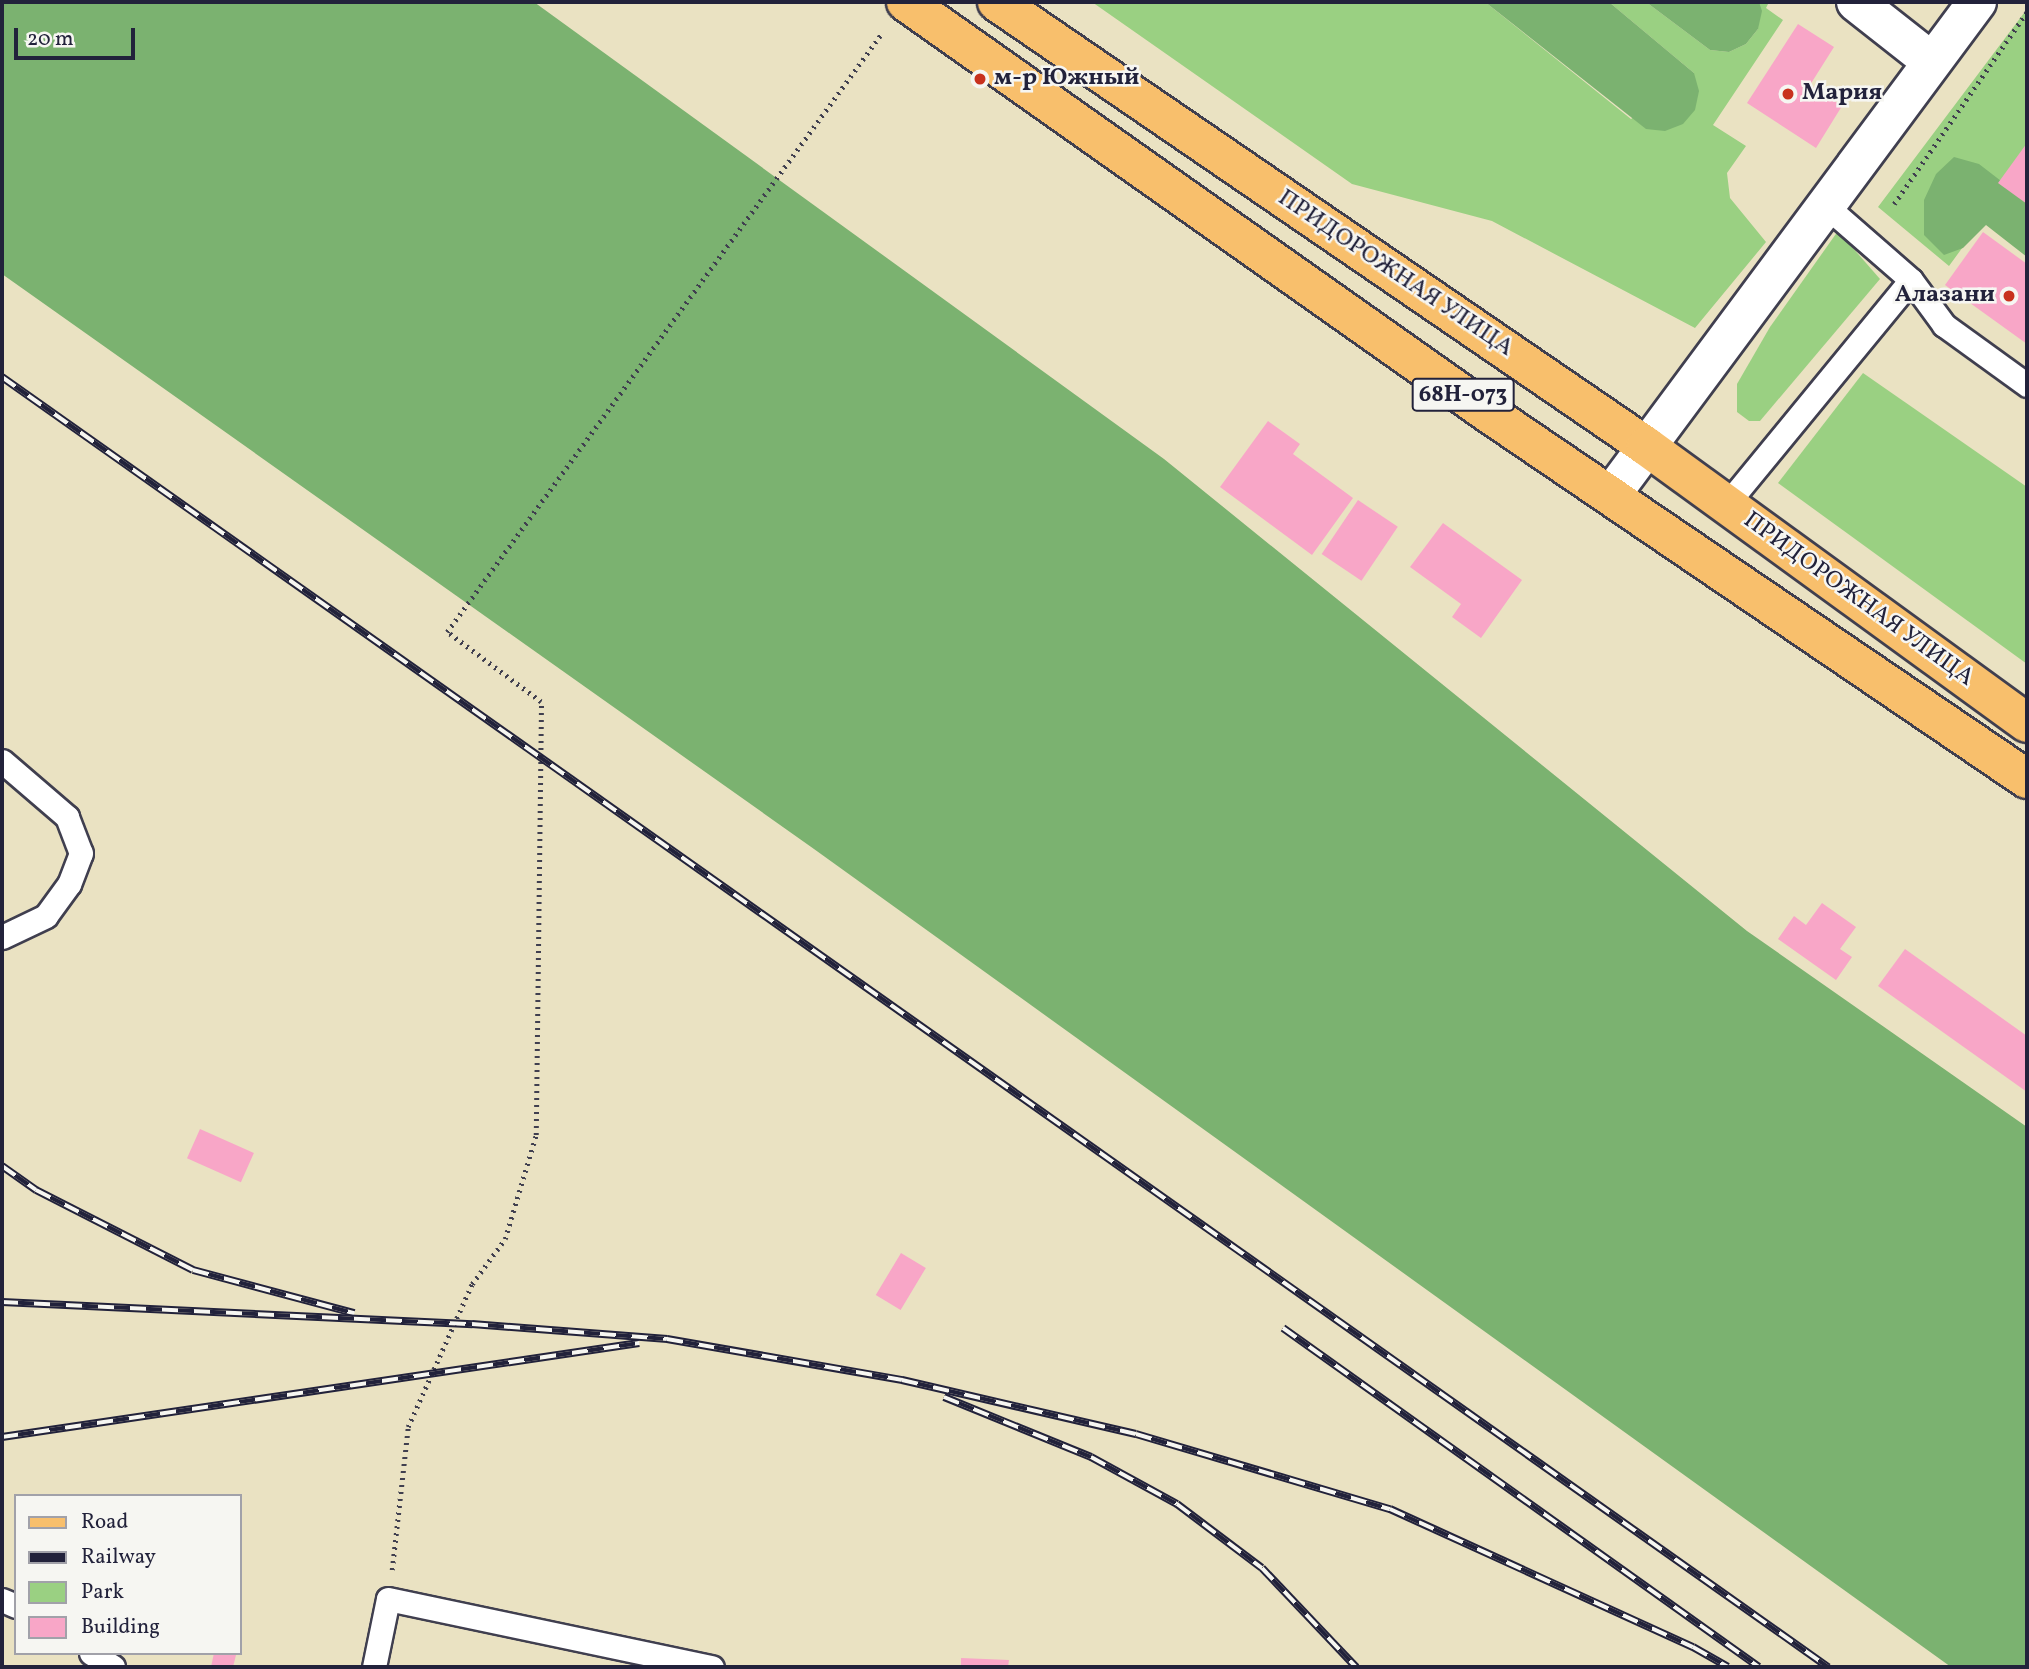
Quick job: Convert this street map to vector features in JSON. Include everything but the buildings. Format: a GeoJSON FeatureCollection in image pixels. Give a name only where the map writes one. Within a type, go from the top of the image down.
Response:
{"type":"FeatureCollection","features":[{"type":"Feature","properties":{"kind":"main road","name":"68Н-073"},"geometry":{"type":"LineString","coordinates":[[906,2],[1611,495],[2027,779]]}},
{"type":"Feature","properties":{"kind":"main road","name":"ПРИДОРОЖНАЯ УЛИЦА"},"geometry":{"type":"LineString","coordinates":[[997,2],[1646,446],[2027,723]]}},
{"type":"Feature","properties":{"kind":"street"},"geometry":{"type":"LineString","coordinates":[[1856,2],[1931,61]]}},
{"type":"Feature","properties":{"kind":"street"},"geometry":{"type":"LineString","coordinates":[[1611,495],[1977,2]]}},
{"type":"Feature","properties":{"kind":"lane"},"geometry":{"type":"LineString","coordinates":[[1825,205],[1911,280],[1944,325],[2027,385]]}},
{"type":"Feature","properties":{"kind":"lane"},"geometry":{"type":"LineString","coordinates":[[1726,505],[1911,280]]}},
{"type":"Feature","properties":{"kind":"lane"},"geometry":{"type":"LineString","coordinates":[[2,761],[67,817],[81,853],[69,884],[46,916],[2,937]]}},
{"type":"Feature","properties":{"kind":"lane"},"geometry":{"type":"LineString","coordinates":[[374,1667],[388,1599],[712,1667]]}},
{"type":"Feature","properties":{"kind":"lane"},"geometry":{"type":"LineString","coordinates":[[94,1655],[113,1667]]}},
{"type":"Feature","properties":{"kind":"path"},"geometry":{"type":"LineString","coordinates":[[1894,204],[2027,12]]}},
{"type":"Feature","properties":{"kind":"path"},"geometry":{"type":"LineString","coordinates":[[388,1599],[408,1427],[472,1284],[505,1239],[536,1135],[541,702],[447,632],[878,38]]}},
{"type":"Feature","properties":{"kind":"green space"},"geometry":{"type":"Polygon","coordinates":[[[2,2],[534,2],[1164,459],[1747,931],[2027,1127],[2027,1667],[1951,1667],[814,849],[2,274],[2,2]]]}},
{"type":"Feature","properties":{"kind":"green space"},"geometry":{"type":"Polygon","coordinates":[[[1092,2],[1485,2],[1631,119],[1694,73],[1609,2],[1646,2],[1710,50],[1729,52],[1746,44],[1758,29],[1759,2],[1769,2],[1766,8],[1783,20],[1713,125],[1746,146],[1727,173],[1730,198],[1766,242],[1695,328],[1492,221],[1352,184],[1092,2]]]}},
{"type":"Feature","properties":{"kind":"green space"},"geometry":{"type":"Polygon","coordinates":[[[1485,2],[1609,2],[1694,73],[1699,91],[1695,110],[1683,124],[1665,131],[1646,129],[1485,2]]]}},
{"type":"Feature","properties":{"kind":"green space"},"geometry":{"type":"Polygon","coordinates":[[[1646,2],[1759,2],[1762,11],[1758,29],[1746,44],[1729,52],[1710,50],[1646,2]]]}},
{"type":"Feature","properties":{"kind":"green space"},"geometry":{"type":"Polygon","coordinates":[[[2027,9],[2027,244],[1987,214],[1949,266],[1878,207],[2027,9]]]}},
{"type":"Feature","properties":{"kind":"green space"},"geometry":{"type":"Polygon","coordinates":[[[1954,157],[1979,164],[2027,201],[2027,257],[1986,225],[1963,248],[1944,255],[1924,235],[1924,200],[1936,174],[1954,157]]]}},
{"type":"Feature","properties":{"kind":"green space"},"geometry":{"type":"Polygon","coordinates":[[[1838,231],[1880,279],[1760,421],[1749,421],[1737,412],[1737,384],[1770,327],[1838,231]]]}},
{"type":"Feature","properties":{"kind":"green space"},"geometry":{"type":"Polygon","coordinates":[[[1863,373],[2027,487],[2027,664],[1778,483],[1863,373]]]}},
{"type":"Feature","properties":{"kind":"railway"},"geometry":{"type":"LineString","coordinates":[[2,377],[1828,1667]]}},
{"type":"Feature","properties":{"kind":"railway"},"geometry":{"type":"LineString","coordinates":[[2,1166],[36,1190],[193,1270],[354,1313]]}},
{"type":"Feature","properties":{"kind":"railway"},"geometry":{"type":"LineString","coordinates":[[2,1302],[472,1324],[667,1339],[902,1380],[1136,1434],[1390,1509],[1693,1647],[1728,1667]]}},
{"type":"Feature","properties":{"kind":"railway"},"geometry":{"type":"LineString","coordinates":[[1283,1328],[1759,1667]]}},
{"type":"Feature","properties":{"kind":"railway"},"geometry":{"type":"LineString","coordinates":[[2,1437],[639,1343]]}},
{"type":"Feature","properties":{"kind":"railway"},"geometry":{"type":"LineString","coordinates":[[944,1397],[1091,1457],[1177,1504],[1262,1568],[1356,1667]]}},
{"type":"Feature","properties":{"kind":"place","name":"м-р Южный"},"geometry":{"type":"Point","coordinates":[980,79]}},
{"type":"Feature","properties":{"kind":"place","name":"Мария"},"geometry":{"type":"Point","coordinates":[1788,94]}},
{"type":"Feature","properties":{"kind":"place","name":"Алазани"},"geometry":{"type":"Point","coordinates":[2009,296]}}]}
